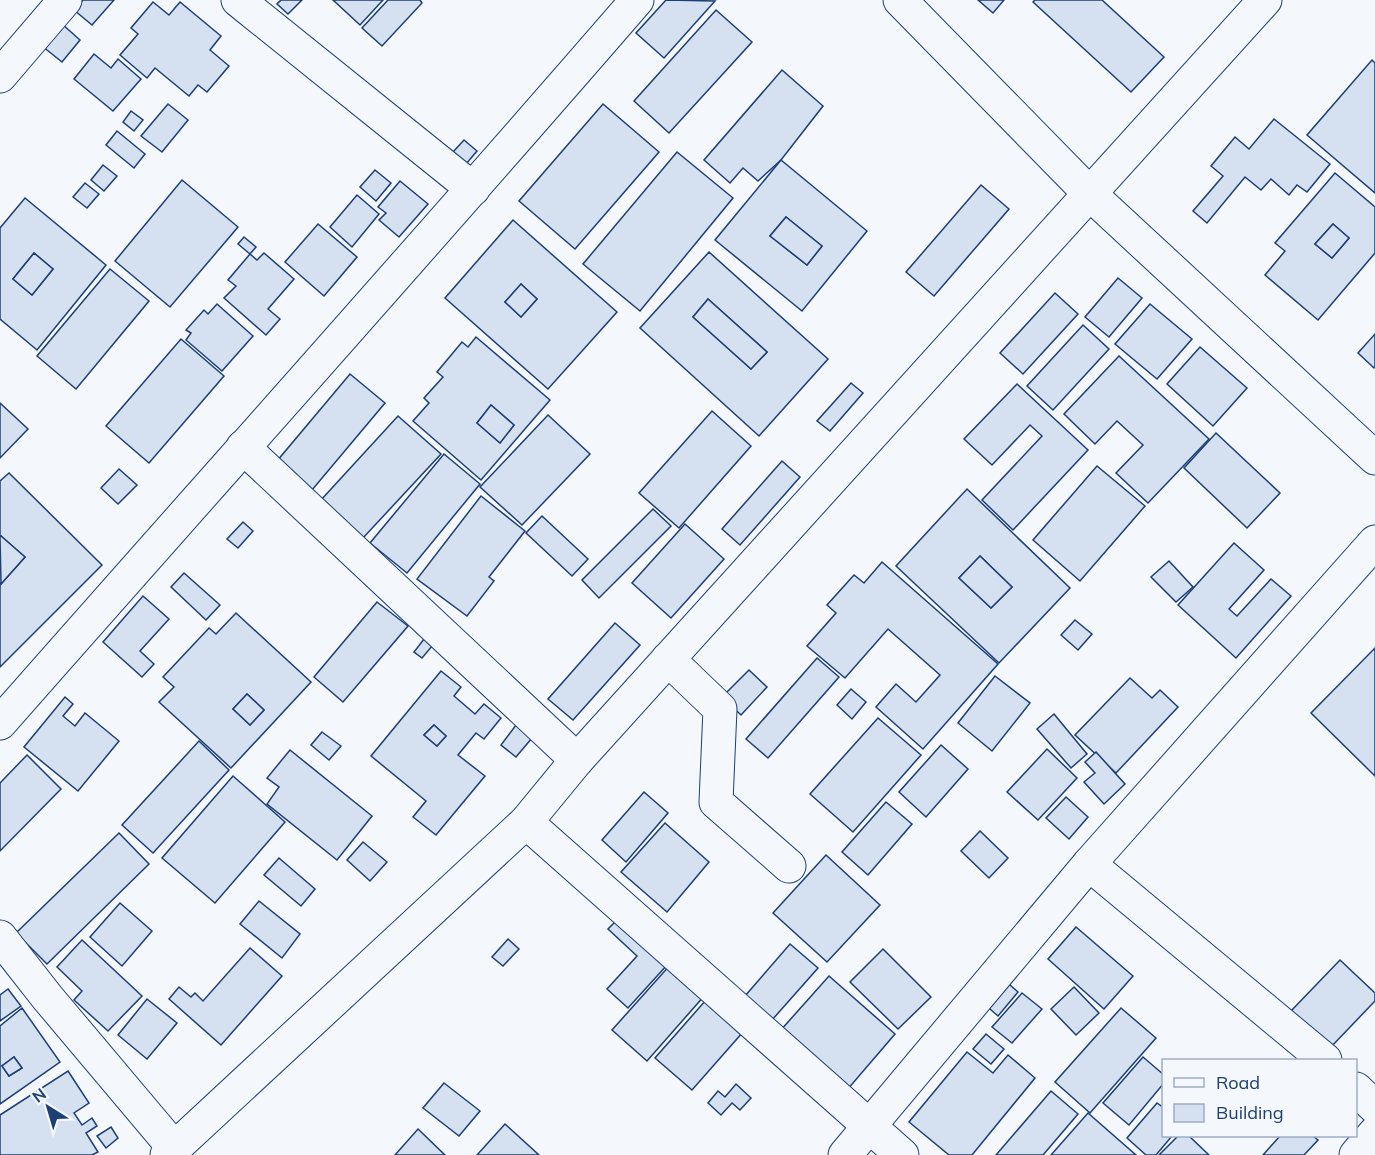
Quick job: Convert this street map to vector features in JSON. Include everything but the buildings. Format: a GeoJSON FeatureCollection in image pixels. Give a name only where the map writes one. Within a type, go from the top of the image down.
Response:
{"type":"FeatureCollection","features":[{"type":"Feature","properties":{"kind":"street"},"geometry":{"type":"LineString","coordinates":[[0,76],[65,0]]}},
{"type":"Feature","properties":{"kind":"street"},"geometry":{"type":"LineString","coordinates":[[238,0],[473,189]]}},
{"type":"Feature","properties":{"kind":"street"},"geometry":{"type":"LineString","coordinates":[[0,723],[473,189],[637,0]]}},
{"type":"Feature","properties":{"kind":"street"},"geometry":{"type":"LineString","coordinates":[[900,0],[1089,194],[1375,458]]}},
{"type":"Feature","properties":{"kind":"street"},"geometry":{"type":"LineString","coordinates":[[0,937],[171,1152],[526,822],[577,760],[1265,0]]}},
{"type":"Feature","properties":{"kind":"street"},"geometry":{"type":"LineString","coordinates":[[243,447],[577,760]]}},
{"type":"Feature","properties":{"kind":"street"},"geometry":{"type":"LineString","coordinates":[[845,1155],[1089,864],[1375,542]]}},
{"type":"Feature","properties":{"kind":"street"},"geometry":{"type":"LineString","coordinates":[[668,659],[720,709],[716,802],[789,866]]}},
{"type":"Feature","properties":{"kind":"street"},"geometry":{"type":"LineString","coordinates":[[526,822],[902,1155]]}},
{"type":"Feature","properties":{"kind":"street"},"geometry":{"type":"LineString","coordinates":[[1089,864],[1324,1059]]}},
{"type":"Feature","properties":{"kind":"street"},"geometry":{"type":"LineString","coordinates":[[1357,1090],[1375,1107]]}},
{"type":"Feature","properties":{"kind":"street"},"geometry":{"type":"LineString","coordinates":[[1356,1155],[1375,1133]]}}]}
